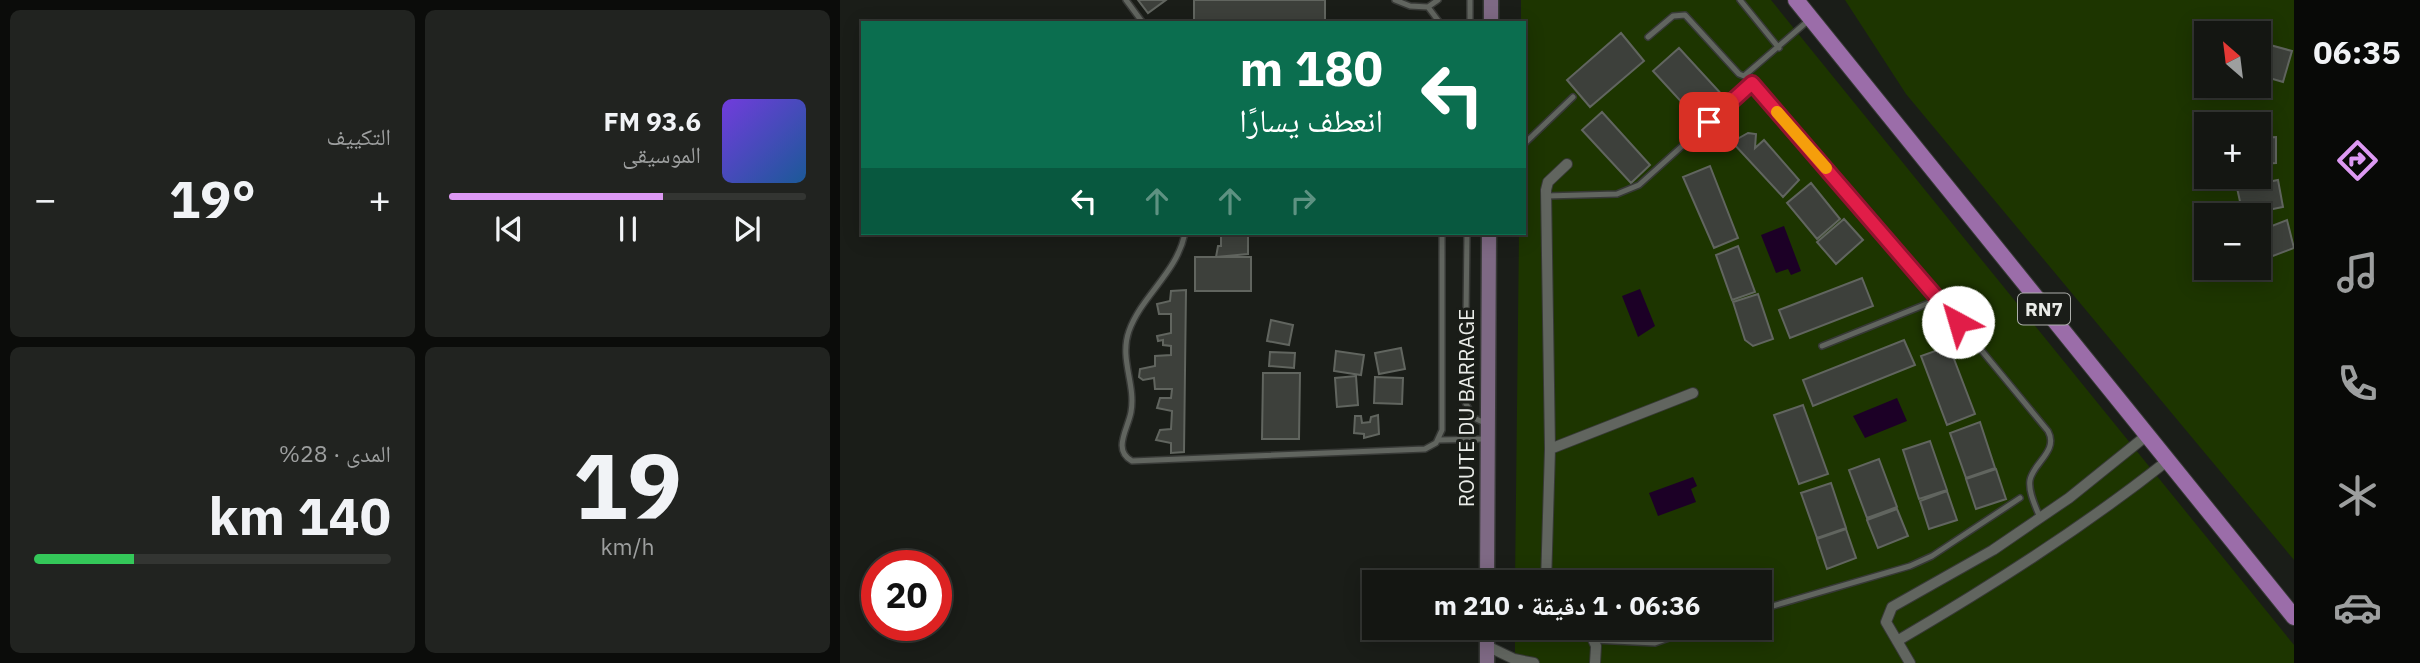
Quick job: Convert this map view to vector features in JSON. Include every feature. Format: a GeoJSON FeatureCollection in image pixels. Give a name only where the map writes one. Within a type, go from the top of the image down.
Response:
{"type":"FeatureCollection","features":[{"type":"Feature","properties":{"kind":"main road"},"geometry":{"type":"LineString","coordinates":[[1491,0],[1491,21]]}},
{"type":"Feature","properties":{"kind":"main road","name":"RN7"},"geometry":{"type":"LineString","coordinates":[[1796,0],[2294,617]]}},
{"type":"Feature","properties":{"kind":"main road","name":"ROUTE DU BARRAGE"},"geometry":{"type":"LineString","coordinates":[[1488,570],[1489,235]]}},
{"type":"Feature","properties":{"kind":"main road"},"geometry":{"type":"LineString","coordinates":[[1487,640],[1487,663]]}},
{"type":"Feature","properties":{"kind":"street"},"geometry":{"type":"LineString","coordinates":[[1546,570],[1550,449],[1546,197],[1548,182],[1567,164]]}},
{"type":"Feature","properties":{"kind":"street"},"geometry":{"type":"LineString","coordinates":[[1550,449],[1693,393]]}},
{"type":"Feature","properties":{"kind":"street"},"geometry":{"type":"LineString","coordinates":[[1910,663],[1886,622],[1892,607],[1993,550],[2040,518],[2146,436]]}},
{"type":"Feature","properties":{"kind":"street"},"geometry":{"type":"LineString","coordinates":[[1897,641],[2006,578],[2108,508],[2167,461]]}},
{"type":"Feature","properties":{"kind":"street"},"geometry":{"type":"LineString","coordinates":[[1594,640],[1595,663]]}},
{"type":"Feature","properties":{"kind":"street"},"geometry":{"type":"LineString","coordinates":[[1487,646],[1514,659],[1534,663]]}},
{"type":"Feature","properties":{"kind":"lane"},"geometry":{"type":"LineString","coordinates":[[1126,0],[1142,21]]}},
{"type":"Feature","properties":{"kind":"lane"},"geometry":{"type":"LineString","coordinates":[[1395,0],[1405,5],[1428,7],[1438,0]]}},
{"type":"Feature","properties":{"kind":"lane"},"geometry":{"type":"LineString","coordinates":[[1470,0],[1470,21]]}},
{"type":"Feature","properties":{"kind":"lane"},"geometry":{"type":"LineString","coordinates":[[1740,0],[1779,48]]}},
{"type":"Feature","properties":{"kind":"lane"},"geometry":{"type":"LineString","coordinates":[[1428,7],[1438,21]]}},
{"type":"Feature","properties":{"kind":"lane"},"geometry":{"type":"LineString","coordinates":[[1648,37],[1673,16],[1685,15],[1739,74],[1744,76],[1811,19]]}},
{"type":"Feature","properties":{"kind":"lane"},"geometry":{"type":"LineString","coordinates":[[1546,197],[1617,194],[1639,185],[1752,83],[1939,299],[2051,436],[2048,452],[2035,469],[2030,482],[2040,518]]}},
{"type":"Feature","properties":{"kind":"lane"},"geometry":{"type":"LineString","coordinates":[[1526,142],[1573,97]]}},
{"type":"Feature","properties":{"kind":"lane"},"geometry":{"type":"LineString","coordinates":[[1184,235],[1173,266],[1133,321],[1126,338],[1125,363],[1132,401],[1121,445],[1128,459],[1136,461],[1425,449],[1439,440],[1488,439]]}},
{"type":"Feature","properties":{"kind":"lane"},"geometry":{"type":"LineString","coordinates":[[1439,440],[1442,430],[1442,235]]}},
{"type":"Feature","properties":{"kind":"lane"},"geometry":{"type":"LineString","coordinates":[[1467,235],[1465,402],[1474,418],[1488,424]]}},
{"type":"Feature","properties":{"kind":"lane"},"geometry":{"type":"LineString","coordinates":[[1822,346],[1939,299]]}},
{"type":"Feature","properties":{"kind":"lane"},"geometry":{"type":"LineString","coordinates":[[1772,606],[1910,566],[1932,556],[2020,498]]}},
{"type":"Feature","properties":{"kind":"lane"},"geometry":{"type":"LineString","coordinates":[[1594,640],[1655,643],[1663,640]]}},
{"type":"Feature","properties":{"kind":"green space"},"geometry":{"type":"Polygon","coordinates":[[[1521,0],[1771,0],[2294,645],[2294,663],[1515,663],[1515,640],[1772,640],[1772,570],[1515,570],[1519,235],[1526,235],[1526,21],[1521,21],[1521,0]]]}},
{"type":"Feature","properties":{"kind":"green space"},"geometry":{"type":"Polygon","coordinates":[[[1845,0],[2294,0],[2294,560],[1906,94],[1845,0]]]}},
{"type":"Feature","properties":{"kind":"shaded area"},"geometry":{"type":"Polygon","coordinates":[[[1784,226],[1801,271],[1791,275],[1788,269],[1776,273],[1761,235],[1784,226]]]}},
{"type":"Feature","properties":{"kind":"shaded area"},"geometry":{"type":"Polygon","coordinates":[[[1640,289],[1655,326],[1638,337],[1622,296],[1640,289]]]}},
{"type":"Feature","properties":{"kind":"shaded area"},"geometry":{"type":"Polygon","coordinates":[[[1897,398],[1907,421],[1865,438],[1853,416],[1897,398]]]}},
{"type":"Feature","properties":{"kind":"shaded area"},"geometry":{"type":"Polygon","coordinates":[[[1693,477],[1697,486],[1691,489],[1696,502],[1658,516],[1649,493],[1693,477]]]}},
{"type":"Feature","properties":{"kind":"building"},"geometry":{"type":"Polygon","coordinates":[[[1138,0],[1166,0],[1148,13],[1138,0]]]}},
{"type":"Feature","properties":{"kind":"building"},"geometry":{"type":"Polygon","coordinates":[[[1194,0],[1325,0],[1325,21],[1194,21],[1194,0]]]}},
{"type":"Feature","properties":{"kind":"building"},"geometry":{"type":"Polygon","coordinates":[[[1621,33],[1644,61],[1590,107],[1567,80],[1621,33]]]}},
{"type":"Feature","properties":{"kind":"building"},"geometry":{"type":"Polygon","coordinates":[[[2272,46],[2292,51],[2283,82],[2272,79],[2272,46]]]}},
{"type":"Feature","properties":{"kind":"building"},"geometry":{"type":"Polygon","coordinates":[[[1679,48],[1724,97],[1697,119],[1653,71],[1679,48]]]}},
{"type":"Feature","properties":{"kind":"building"},"geometry":{"type":"Polygon","coordinates":[[[1602,112],[1650,165],[1631,183],[1582,130],[1602,112]]]}},
{"type":"Feature","properties":{"kind":"building"},"geometry":{"type":"Polygon","coordinates":[[[1748,133],[1756,134],[1755,148],[1764,140],[1799,180],[1783,197],[1732,142],[1748,133]]]}},
{"type":"Feature","properties":{"kind":"building"},"geometry":{"type":"Polygon","coordinates":[[[2271,137],[2276,137],[2276,163],[2271,163],[2271,137]]]}},
{"type":"Feature","properties":{"kind":"building"},"geometry":{"type":"Polygon","coordinates":[[[1710,166],[1738,238],[1714,248],[1683,177],[1710,166]]]}},
{"type":"Feature","properties":{"kind":"building"},"geometry":{"type":"Polygon","coordinates":[[[2278,180],[2283,207],[2271,209],[2271,203],[2240,203],[2237,189],[2271,189],[2271,181],[2278,180]]]}},
{"type":"Feature","properties":{"kind":"building"},"geometry":{"type":"Polygon","coordinates":[[[1811,183],[1840,219],[1817,239],[1787,203],[1811,183]]]}},
{"type":"Feature","properties":{"kind":"building"},"geometry":{"type":"Polygon","coordinates":[[[1844,219],[1863,240],[1836,264],[1817,242],[1844,219]]]}},
{"type":"Feature","properties":{"kind":"building"},"geometry":{"type":"Polygon","coordinates":[[[2287,220],[2294,248],[2271,257],[2271,226],[2287,220]]]}},
{"type":"Feature","properties":{"kind":"building"},"geometry":{"type":"Polygon","coordinates":[[[1221,235],[1248,235],[1248,254],[1216,257],[1218,246],[1221,246],[1221,235]]]}},
{"type":"Feature","properties":{"kind":"building"},"geometry":{"type":"Polygon","coordinates":[[[1738,246],[1755,292],[1732,300],[1716,255],[1738,246]]]}},
{"type":"Feature","properties":{"kind":"building"},"geometry":{"type":"Polygon","coordinates":[[[1195,257],[1251,257],[1251,291],[1195,291],[1195,257]]]}},
{"type":"Feature","properties":{"kind":"building"},"geometry":{"type":"Polygon","coordinates":[[[1862,278],[1873,306],[1790,338],[1779,310],[1862,278]]]}},
{"type":"Feature","properties":{"kind":"building"},"geometry":{"type":"Polygon","coordinates":[[[1186,290],[1184,452],[1171,453],[1171,443],[1156,440],[1160,430],[1171,429],[1172,411],[1157,408],[1160,398],[1171,398],[1172,389],[1155,389],[1154,378],[1143,380],[1139,377],[1140,369],[1155,366],[1155,356],[1171,355],[1171,346],[1163,345],[1163,340],[1158,341],[1157,336],[1171,333],[1171,314],[1159,314],[1157,304],[1170,301],[1171,291],[1186,290]]]}},
{"type":"Feature","properties":{"kind":"building"},"geometry":{"type":"Polygon","coordinates":[[[1758,294],[1773,339],[1753,346],[1745,340],[1733,302],[1758,294]]]}},
{"type":"Feature","properties":{"kind":"building"},"geometry":{"type":"Polygon","coordinates":[[[1271,320],[1293,325],[1289,345],[1267,341],[1271,320]]]}},
{"type":"Feature","properties":{"kind":"building"},"geometry":{"type":"Polygon","coordinates":[[[1904,340],[1915,365],[1813,406],[1803,380],[1904,340]]]}},
{"type":"Feature","properties":{"kind":"building"},"geometry":{"type":"Polygon","coordinates":[[[1949,346],[1975,414],[1947,425],[1921,356],[1949,346]]]}},
{"type":"Feature","properties":{"kind":"building"},"geometry":{"type":"Polygon","coordinates":[[[1401,348],[1405,369],[1379,374],[1375,353],[1401,348]]]}},
{"type":"Feature","properties":{"kind":"building"},"geometry":{"type":"Polygon","coordinates":[[[1336,351],[1364,355],[1361,375],[1334,371],[1336,351]]]}},
{"type":"Feature","properties":{"kind":"building"},"geometry":{"type":"Polygon","coordinates":[[[1270,352],[1295,353],[1294,368],[1269,366],[1270,352]]]}},
{"type":"Feature","properties":{"kind":"building"},"geometry":{"type":"Polygon","coordinates":[[[1263,373],[1300,373],[1299,439],[1262,439],[1263,373]]]}},
{"type":"Feature","properties":{"kind":"building"},"geometry":{"type":"Polygon","coordinates":[[[1356,376],[1358,405],[1337,407],[1335,378],[1356,376]]]}},
{"type":"Feature","properties":{"kind":"building"},"geometry":{"type":"Polygon","coordinates":[[[1375,377],[1403,378],[1402,404],[1374,403],[1375,377]]]}},
{"type":"Feature","properties":{"kind":"building"},"geometry":{"type":"Polygon","coordinates":[[[1803,405],[1828,474],[1799,484],[1774,415],[1803,405]]]}},
{"type":"Feature","properties":{"kind":"building"},"geometry":{"type":"Polygon","coordinates":[[[1378,415],[1379,434],[1364,438],[1364,434],[1354,433],[1355,416],[1361,416],[1362,423],[1370,422],[1371,417],[1378,415]]]}},
{"type":"Feature","properties":{"kind":"building"},"geometry":{"type":"Polygon","coordinates":[[[1980,422],[1995,468],[1966,478],[1950,433],[1980,422]]]}},
{"type":"Feature","properties":{"kind":"building"},"geometry":{"type":"Polygon","coordinates":[[[1930,441],[1947,490],[1919,499],[1903,450],[1930,441]]]}},
{"type":"Feature","properties":{"kind":"building"},"geometry":{"type":"Polygon","coordinates":[[[1879,459],[1897,507],[1867,518],[1849,470],[1879,459]]]}},
{"type":"Feature","properties":{"kind":"building"},"geometry":{"type":"Polygon","coordinates":[[[1996,469],[2006,499],[1976,509],[1966,479],[1996,469]]]}},
{"type":"Feature","properties":{"kind":"building"},"geometry":{"type":"Polygon","coordinates":[[[1831,483],[1846,528],[1817,538],[1801,493],[1831,483]]]}},
{"type":"Feature","properties":{"kind":"building"},"geometry":{"type":"Polygon","coordinates":[[[1947,491],[1957,520],[1929,529],[1920,501],[1947,491]]]}},
{"type":"Feature","properties":{"kind":"building"},"geometry":{"type":"Polygon","coordinates":[[[1897,509],[1908,536],[1878,548],[1867,520],[1897,509]]]}},
{"type":"Feature","properties":{"kind":"building"},"geometry":{"type":"Polygon","coordinates":[[[1846,529],[1856,558],[1827,569],[1817,539],[1846,529]]]}},
{"type":"Feature","properties":{"kind":"slow traffic"},"geometry":{"type":"LineString","coordinates":[[1777,112],[1826,168]]}},
{"type":"Feature","properties":{"kind":"route"},"geometry":{"type":"LineString","coordinates":[[1709,122],[1752,83],[1897,248],[1958,322]]}}]}
